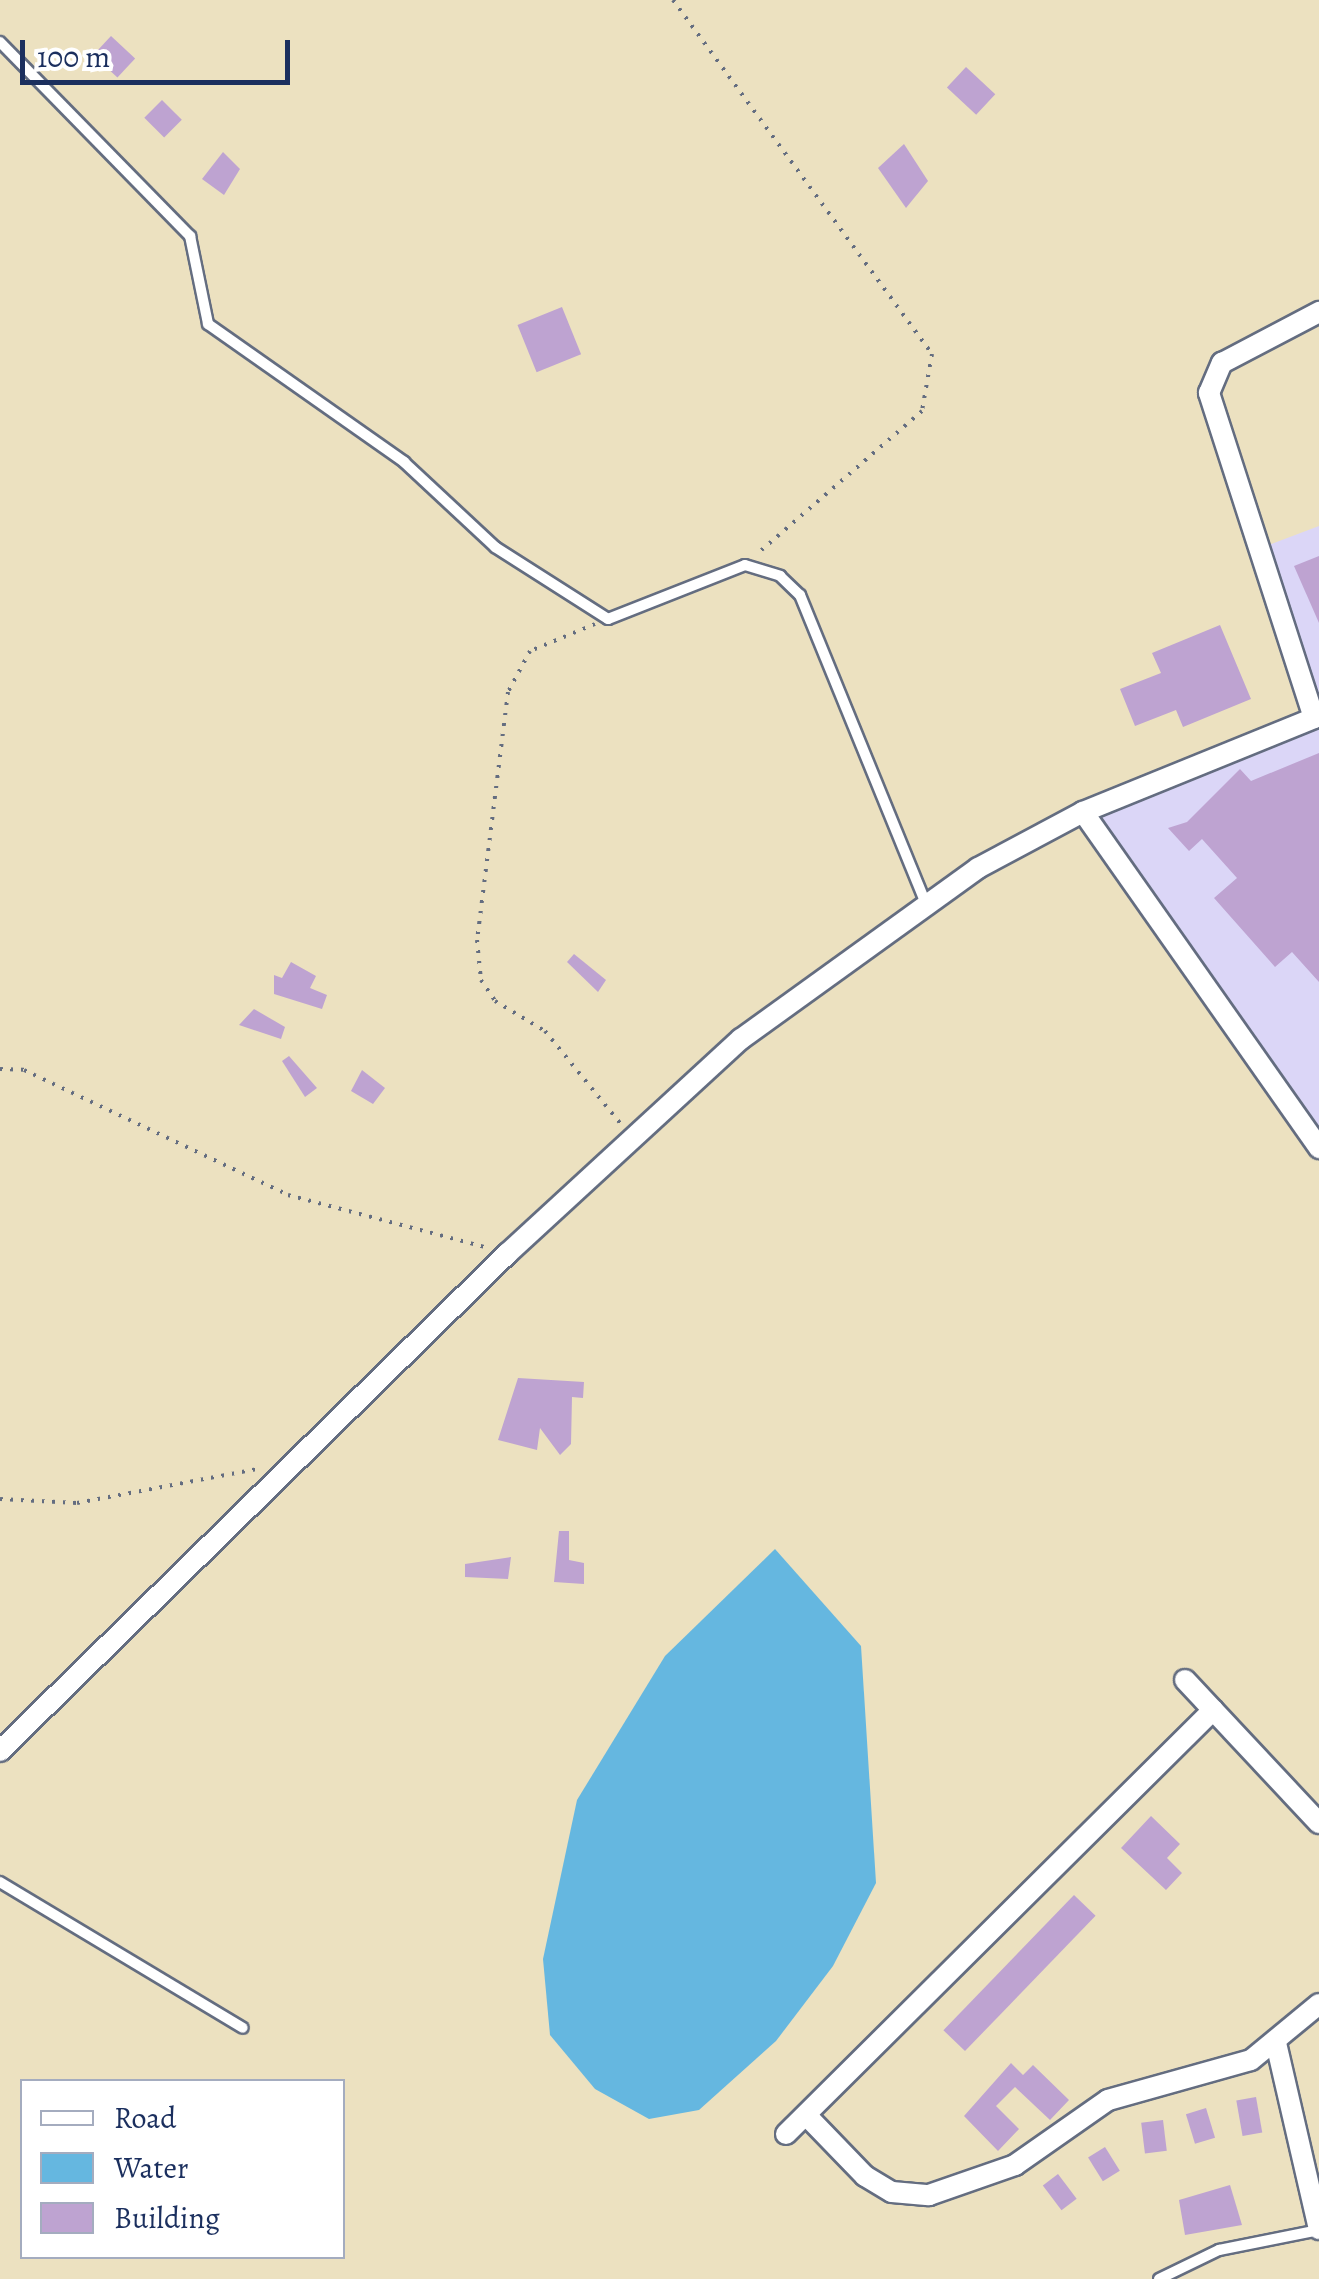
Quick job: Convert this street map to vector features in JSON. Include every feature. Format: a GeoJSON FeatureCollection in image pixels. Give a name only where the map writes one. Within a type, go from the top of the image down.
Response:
{"type":"FeatureCollection","features":[{"type":"Feature","properties":{"kind":"street"},"geometry":{"type":"LineString","coordinates":[[0,1751],[508,1253],[741,1039],[925,901],[1083,812],[1316,717],[1208,392],[1222,363],[1319,312]]}},
{"type":"Feature","properties":{"kind":"street"},"geometry":{"type":"LineString","coordinates":[[1083,812],[1319,1148]]}},
{"type":"Feature","properties":{"kind":"street"},"geometry":{"type":"LineString","coordinates":[[1185,1680],[1319,1824]]}},
{"type":"Feature","properties":{"kind":"street"},"geometry":{"type":"LineString","coordinates":[[786,2134],[1213,1710]]}},
{"type":"Feature","properties":{"kind":"street"},"geometry":{"type":"LineString","coordinates":[[806,2115],[865,2176],[892,2192],[929,2195],[1016,2165],[1108,2100],[1218,2071],[1276,2043],[1319,2004]]}},
{"type":"Feature","properties":{"kind":"street"},"geometry":{"type":"LineString","coordinates":[[1276,2043],[1319,2229]]}},
{"type":"Feature","properties":{"kind":"lane"},"geometry":{"type":"LineString","coordinates":[[0,42],[190,236],[208,324],[404,462],[480,536],[608,619],[745,564],[780,576],[800,595],[925,901]]}},
{"type":"Feature","properties":{"kind":"lane"},"geometry":{"type":"LineString","coordinates":[[0,1882],[243,2028]]}},
{"type":"Feature","properties":{"kind":"lane"},"geometry":{"type":"LineString","coordinates":[[1158,2279],[1219,2250],[1319,2229]]}},
{"type":"Feature","properties":{"kind":"path"},"geometry":{"type":"LineString","coordinates":[[674,0],[932,354],[922,411],[745,564]]}},
{"type":"Feature","properties":{"kind":"path"},"geometry":{"type":"LineString","coordinates":[[608,619],[530,650],[518,665],[477,940],[481,980],[495,1002],[554,1040],[630,1137]]}},
{"type":"Feature","properties":{"kind":"path"},"geometry":{"type":"LineString","coordinates":[[0,1069],[24,1070],[288,1195],[508,1253]]}},
{"type":"Feature","properties":{"kind":"path"},"geometry":{"type":"LineString","coordinates":[[0,1499],[77,1503],[274,1464]]}},
{"type":"Feature","properties":{"kind":"shaded area"},"geometry":{"type":"Polygon","coordinates":[[[1319,526],[1319,1148],[1083,812],[1314,718],[1258,549],[1319,526]]]}},
{"type":"Feature","properties":{"kind":"water"},"geometry":{"type":"Polygon","coordinates":[[[775,1549],[861,1646],[876,1883],[833,1966],[776,2041],[699,2110],[649,2119],[595,2089],[550,2035],[543,1959],[577,1800],[665,1656],[775,1549]]]}},
{"type":"Feature","properties":{"kind":"building"},"geometry":{"type":"Polygon","coordinates":[[[111,36],[135,59],[117,78],[93,55],[111,36]]]}},
{"type":"Feature","properties":{"kind":"building"},"geometry":{"type":"Polygon","coordinates":[[[966,67],[995,94],[976,115],[947,87],[966,67]]]}},
{"type":"Feature","properties":{"kind":"building"},"geometry":{"type":"Polygon","coordinates":[[[162,100],[182,120],[164,137],[144,118],[162,100]]]}},
{"type":"Feature","properties":{"kind":"building"},"geometry":{"type":"Polygon","coordinates":[[[904,144],[928,181],[906,208],[878,168],[904,144]]]}},
{"type":"Feature","properties":{"kind":"building"},"geometry":{"type":"Polygon","coordinates":[[[223,152],[240,169],[224,195],[202,179],[223,152]]]}},
{"type":"Feature","properties":{"kind":"building"},"geometry":{"type":"Polygon","coordinates":[[[562,307],[581,354],[537,372],[517,325],[562,307]]]}},
{"type":"Feature","properties":{"kind":"building"},"geometry":{"type":"Polygon","coordinates":[[[1319,556],[1319,623],[1294,566],[1319,556]]]}},
{"type":"Feature","properties":{"kind":"building"},"geometry":{"type":"Polygon","coordinates":[[[1220,625],[1251,699],[1183,727],[1176,710],[1135,726],[1120,689],[1161,673],[1152,653],[1220,625]]]}},
{"type":"Feature","properties":{"kind":"building"},"geometry":{"type":"Polygon","coordinates":[[[1319,753],[1319,982],[1292,952],[1275,967],[1214,898],[1237,878],[1202,839],[1189,851],[1168,828],[1187,822],[1240,769],[1251,781],[1319,753]]]}},
{"type":"Feature","properties":{"kind":"building"},"geometry":{"type":"Polygon","coordinates":[[[574,954],[606,980],[598,992],[567,962],[574,954]]]}},
{"type":"Feature","properties":{"kind":"building"},"geometry":{"type":"Polygon","coordinates":[[[291,962],[316,976],[310,988],[327,995],[322,1009],[274,994],[274,975],[282,978],[291,962]]]}},
{"type":"Feature","properties":{"kind":"building"},"geometry":{"type":"Polygon","coordinates":[[[254,1009],[285,1027],[281,1039],[239,1025],[254,1009]]]}},
{"type":"Feature","properties":{"kind":"building"},"geometry":{"type":"Polygon","coordinates":[[[289,1056],[317,1088],[305,1097],[282,1061],[289,1056]]]}},
{"type":"Feature","properties":{"kind":"building"},"geometry":{"type":"Polygon","coordinates":[[[362,1070],[385,1088],[373,1104],[351,1091],[362,1070]]]}},
{"type":"Feature","properties":{"kind":"building"},"geometry":{"type":"Polygon","coordinates":[[[518,1378],[584,1382],[583,1398],[572,1397],[571,1444],[560,1455],[540,1428],[537,1450],[498,1440],[518,1378]]]}},
{"type":"Feature","properties":{"kind":"building"},"geometry":{"type":"Polygon","coordinates":[[[559,1531],[569,1531],[569,1560],[584,1563],[584,1584],[554,1582],[559,1531]]]}},
{"type":"Feature","properties":{"kind":"building"},"geometry":{"type":"Polygon","coordinates":[[[511,1557],[508,1579],[465,1577],[465,1564],[511,1557]]]}},
{"type":"Feature","properties":{"kind":"building"},"geometry":{"type":"Polygon","coordinates":[[[1151,1816],[1180,1844],[1167,1858],[1182,1873],[1166,1890],[1121,1848],[1151,1816]]]}},
{"type":"Feature","properties":{"kind":"building"},"geometry":{"type":"Polygon","coordinates":[[[1074,1895],[1096,1916],[965,2051],[943,2030],[1074,1895]]]}},
{"type":"Feature","properties":{"kind":"building"},"geometry":{"type":"Polygon","coordinates":[[[1011,2063],[1023,2075],[1033,2065],[1069,2100],[1050,2120],[1015,2087],[996,2106],[1019,2129],[998,2151],[964,2116],[1011,2063]]]}},
{"type":"Feature","properties":{"kind":"building"},"geometry":{"type":"Polygon","coordinates":[[[1256,2097],[1262,2132],[1243,2136],[1236,2100],[1256,2097]]]}},
{"type":"Feature","properties":{"kind":"building"},"geometry":{"type":"Polygon","coordinates":[[[1206,2108],[1215,2138],[1195,2144],[1186,2114],[1206,2108]]]}},
{"type":"Feature","properties":{"kind":"building"},"geometry":{"type":"Polygon","coordinates":[[[1163,2120],[1167,2151],[1145,2153],[1141,2123],[1163,2120]]]}},
{"type":"Feature","properties":{"kind":"building"},"geometry":{"type":"Polygon","coordinates":[[[1105,2147],[1120,2171],[1103,2181],[1088,2158],[1105,2147]]]}},
{"type":"Feature","properties":{"kind":"building"},"geometry":{"type":"Polygon","coordinates":[[[1058,2174],[1077,2199],[1061,2210],[1043,2185],[1058,2174]]]}},
{"type":"Feature","properties":{"kind":"building"},"geometry":{"type":"Polygon","coordinates":[[[1230,2185],[1242,2225],[1185,2235],[1179,2200],[1230,2185]]]}}]}
